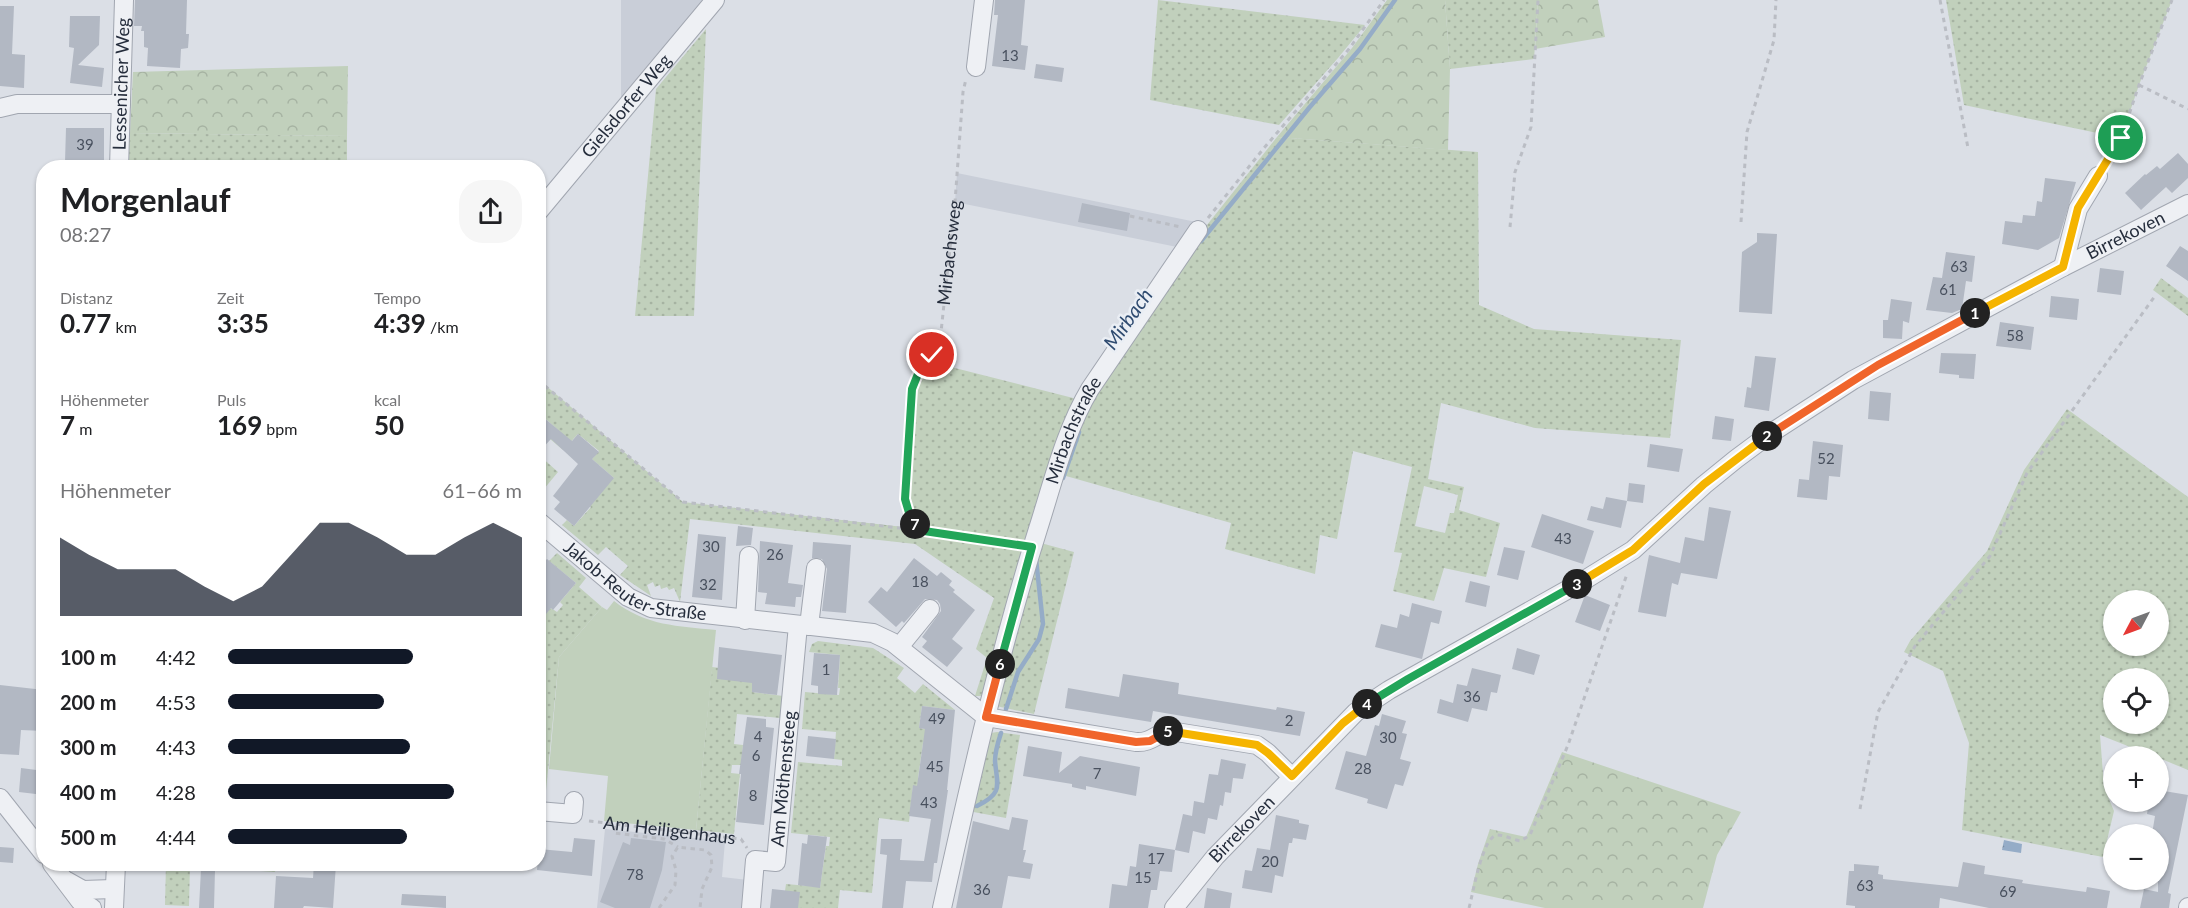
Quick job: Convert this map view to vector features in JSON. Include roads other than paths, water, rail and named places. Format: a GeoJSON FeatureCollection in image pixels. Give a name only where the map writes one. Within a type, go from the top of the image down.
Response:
{"type":"FeatureCollection","features":[{"type":"Feature","properties":{"kind":"street","name":"Lessenicher Weg"},"geometry":{"type":"LineString","coordinates":[[119,160],[124,0]]}},
{"type":"Feature","properties":{"kind":"street","name":"Gielsdorfer Weg"},"geometry":{"type":"LineString","coordinates":[[546,202],[716,0]]}},
{"type":"Feature","properties":{"kind":"street"},"geometry":{"type":"LineString","coordinates":[[976,67],[984,0]]}},
{"type":"Feature","properties":{"kind":"street"},"geometry":{"type":"LineString","coordinates":[[0,108],[16,104],[121,104]]}},
{"type":"Feature","properties":{"kind":"street","name":"Birrekoven"},"geometry":{"type":"LineString","coordinates":[[2063,267],[2078,208],[2098,176]]}},
{"type":"Feature","properties":{"kind":"street","name":"Birrekoven"},"geometry":{"type":"LineString","coordinates":[[1174,908],[1215,857],[1292,776],[1343,723],[1371,702],[1633,550],[1704,484],[1771,433],[1878,365],[2188,204]]}},
{"type":"Feature","properties":{"kind":"street","name":"Mirbachstraße"},"geometry":{"type":"LineString","coordinates":[[942,908],[1009,625],[1055,473],[1084,400],[1198,230]]}},
{"type":"Feature","properties":{"kind":"street","name":"Jakob-Reuter-Straße"},"geometry":{"type":"LineString","coordinates":[[546,535],[639,603],[666,611],[873,633],[886,638],[986,717],[1136,742],[1150,741],[1161,733],[1170,731],[1249,742],[1268,753],[1292,776]]}},
{"type":"Feature","properties":{"kind":"street"},"geometry":{"type":"LineString","coordinates":[[745,620],[749,556]]}},
{"type":"Feature","properties":{"kind":"street"},"geometry":{"type":"LineString","coordinates":[[804,625],[816,568]]}},
{"type":"Feature","properties":{"kind":"street"},"geometry":{"type":"LineString","coordinates":[[899,647],[930,609]]}},
{"type":"Feature","properties":{"kind":"street","name":"Am Möthensteeg"},"geometry":{"type":"LineString","coordinates":[[751,908],[756,860],[776,862],[804,625]]}},
{"type":"Feature","properties":{"kind":"street"},"geometry":{"type":"LineString","coordinates":[[0,798],[36,844]]}},
{"type":"Feature","properties":{"kind":"street"},"geometry":{"type":"LineString","coordinates":[[546,810],[574,808]]}},
{"type":"Feature","properties":{"kind":"street"},"geometry":{"type":"LineString","coordinates":[[57,871],[80,901],[92,908]]}},
{"type":"Feature","properties":{"kind":"street"},"geometry":{"type":"LineString","coordinates":[[114,908],[115,871]]}},
{"type":"Feature","properties":{"kind":"street"},"geometry":{"type":"LineString","coordinates":[[63,879],[83,890],[114,889]]}},
{"type":"Feature","properties":{"kind":"water"},"geometry":{"type":"Polygon","coordinates":[[[2004,840],[2022,844],[2021,853],[2002,850],[2004,840]]]}},
{"type":"Feature","properties":{"kind":"waterway","name":"Mirbach"},"geometry":{"type":"LineString","coordinates":[[1201,241],[1360,49],[1395,0]]}},
{"type":"Feature","properties":{"kind":"waterway","name":"Mirbach"},"geometry":{"type":"LineString","coordinates":[[1063,478],[1079,432]]}},
{"type":"Feature","properties":{"kind":"waterway","name":"Mirbach"},"geometry":{"type":"LineString","coordinates":[[1006,709],[1018,672],[1039,639],[1043,624],[1036,559]]}},
{"type":"Feature","properties":{"kind":"waterway","name":"Mirbach"},"geometry":{"type":"LineString","coordinates":[[977,806],[991,797],[997,788],[995,758],[1001,733]]}}]}
